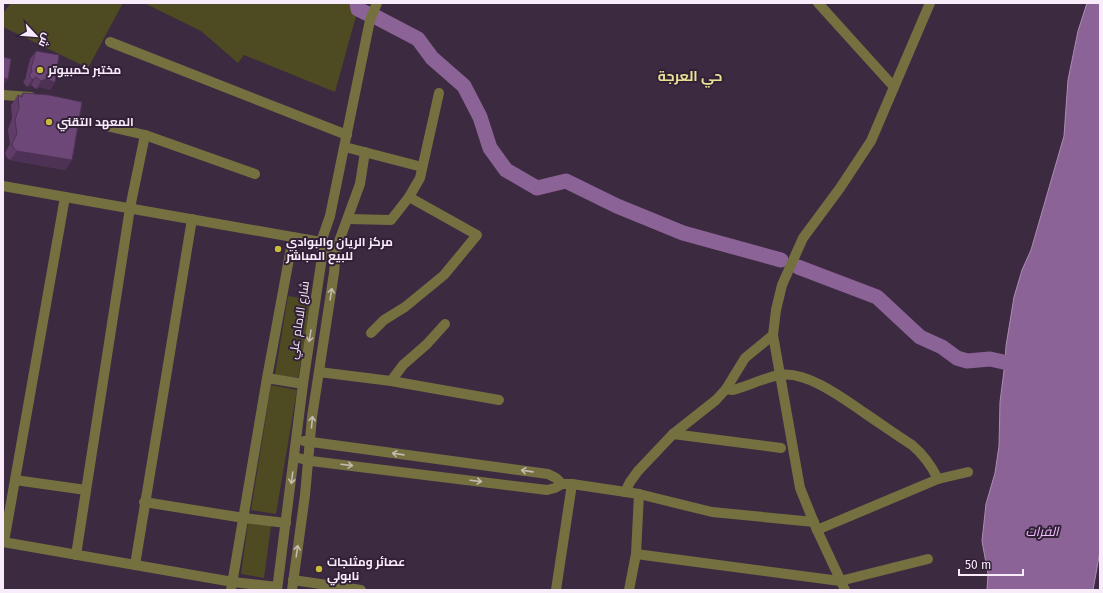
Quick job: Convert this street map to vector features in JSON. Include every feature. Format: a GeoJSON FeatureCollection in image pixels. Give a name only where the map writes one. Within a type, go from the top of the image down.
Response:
{"type":"FeatureCollection","features":[{"type":"Feature","properties":{"kind":"street","name":"شارع الامام علي"},"geometry":{"type":"LineString","coordinates":[[277,589],[303,384],[322,257],[321,242],[330,216],[370,20],[377,3]]}},
{"type":"Feature","properties":{"kind":"street"},"geometry":{"type":"LineString","coordinates":[[818,3],[894,87]]}},
{"type":"Feature","properties":{"kind":"street"},"geometry":{"type":"LineString","coordinates":[[843,585],[815,526],[800,488],[774,335],[776,310],[782,285],[803,238],[840,188],[871,141],[930,3]]}},
{"type":"Feature","properties":{"kind":"street"},"geometry":{"type":"LineString","coordinates":[[110,42],[347,135]]}},
{"type":"Feature","properties":{"kind":"street"},"geometry":{"type":"LineString","coordinates":[[348,219],[391,220],[409,197],[420,178],[439,93]]}},
{"type":"Feature","properties":{"kind":"street"},"geometry":{"type":"LineString","coordinates":[[3,95],[44,98]]}},
{"type":"Feature","properties":{"kind":"street"},"geometry":{"type":"LineString","coordinates":[[106,126],[145,135],[255,174]]}},
{"type":"Feature","properties":{"kind":"street"},"geometry":{"type":"LineString","coordinates":[[76,555],[130,208],[145,135]]}},
{"type":"Feature","properties":{"kind":"street"},"geometry":{"type":"LineString","coordinates":[[345,147],[422,167]]}},
{"type":"Feature","properties":{"kind":"street"},"geometry":{"type":"LineString","coordinates":[[361,590],[292,585],[312,417],[334,273],[334,256],[360,184],[365,152]]}},
{"type":"Feature","properties":{"kind":"street"},"geometry":{"type":"LineString","coordinates":[[3,186],[321,242],[329,247],[334,256]]}},
{"type":"Feature","properties":{"kind":"street"},"geometry":{"type":"LineString","coordinates":[[65,197],[3,542],[135,565],[232,586],[277,589]]}},
{"type":"Feature","properties":{"kind":"street"},"geometry":{"type":"LineString","coordinates":[[371,333],[384,320],[405,307],[444,275],[477,235],[409,197]]}},
{"type":"Feature","properties":{"kind":"street"},"geometry":{"type":"LineString","coordinates":[[135,565],[144,502],[192,219]]}},
{"type":"Feature","properties":{"kind":"street"},"geometry":{"type":"LineString","coordinates":[[232,586],[267,378],[294,237]]}},
{"type":"Feature","properties":{"kind":"street"},"geometry":{"type":"LineString","coordinates":[[391,381],[403,365],[427,344],[445,324]]}},
{"type":"Feature","properties":{"kind":"street"},"geometry":{"type":"LineString","coordinates":[[625,492],[638,471],[673,434],[716,400],[726,389],[745,358],[774,335]]}},
{"type":"Feature","properties":{"kind":"street"},"geometry":{"type":"LineString","coordinates":[[319,372],[391,381],[499,400]]}},
{"type":"Feature","properties":{"kind":"street"},"geometry":{"type":"LineString","coordinates":[[726,389],[737,389],[781,375],[812,381],[841,396],[912,445],[922,453],[931,465],[938,479]]}},
{"type":"Feature","properties":{"kind":"street"},"geometry":{"type":"LineString","coordinates":[[267,378],[303,384]]}},
{"type":"Feature","properties":{"kind":"street"},"geometry":{"type":"LineString","coordinates":[[673,434],[781,448]]}},
{"type":"Feature","properties":{"kind":"street"},"geometry":{"type":"LineString","coordinates":[[296,439],[548,474],[567,484],[639,494],[712,512],[815,526],[938,479],[968,472]]}},
{"type":"Feature","properties":{"kind":"street"},"geometry":{"type":"LineString","coordinates":[[294,458],[547,490],[567,484]]}},
{"type":"Feature","properties":{"kind":"street"},"geometry":{"type":"LineString","coordinates":[[15,480],[86,490]]}},
{"type":"Feature","properties":{"kind":"street"},"geometry":{"type":"LineString","coordinates":[[556,590],[567,484]]}},
{"type":"Feature","properties":{"kind":"street"},"geometry":{"type":"LineString","coordinates":[[629,590],[636,554],[639,494]]}},
{"type":"Feature","properties":{"kind":"street"},"geometry":{"type":"LineString","coordinates":[[144,502],[286,523]]}},
{"type":"Feature","properties":{"kind":"street"},"geometry":{"type":"LineString","coordinates":[[636,554],[843,585],[928,559]]}},
{"type":"Feature","properties":{"kind":"shaded area"},"geometry":{"type":"Polygon","coordinates":[[[11,3],[123,3],[88,68],[3,27],[3,13],[11,3]]]}},
{"type":"Feature","properties":{"kind":"shaded area"},"geometry":{"type":"Polygon","coordinates":[[[144,3],[357,3],[358,9],[335,92],[244,55],[238,63],[201,31],[144,3]]]}},
{"type":"Feature","properties":{"kind":"shaded area"},"geometry":{"type":"Polygon","coordinates":[[[288,296],[312,300],[298,378],[275,375],[288,296]]]}},
{"type":"Feature","properties":{"kind":"shaded area"},"geometry":{"type":"Polygon","coordinates":[[[271,385],[297,390],[276,514],[251,510],[271,385]]]}},
{"type":"Feature","properties":{"kind":"shaded area"},"geometry":{"type":"Polygon","coordinates":[[[248,523],[271,526],[264,578],[241,574],[248,523]]]}},
{"type":"Feature","properties":{"kind":"water","name":"الفرات"},"geometry":{"type":"Polygon","coordinates":[[[1087,3],[1100,3],[1100,551],[1093,590],[987,590],[988,574],[982,541],[986,504],[995,473],[999,446],[1000,402],[1006,346],[1014,297],[1022,270],[1031,250],[1064,136],[1068,80],[1078,31],[1087,3]]]}},
{"type":"Feature","properties":{"kind":"building"},"geometry":{"type":"Polygon","coordinates":[[[36,51],[59,55],[55,82],[45,79],[41,81],[36,77],[32,80],[29,75],[32,72],[31,68],[36,51]]]}},
{"type":"Feature","properties":{"kind":"building"},"geometry":{"type":"Polygon","coordinates":[[[3,57],[11,59],[8,79],[3,78],[3,57]]]}},
{"type":"Feature","properties":{"kind":"building"},"geometry":{"type":"Polygon","coordinates":[[[23,93],[49,95],[82,102],[72,160],[17,151],[14,149],[12,144],[17,134],[15,120],[19,108],[18,95],[22,97],[23,93]]]}},
{"type":"Feature","properties":{"kind":"waterway"},"geometry":{"type":"LineString","coordinates":[[357,3],[358,9],[370,15]]}},
{"type":"Feature","properties":{"kind":"waterway"},"geometry":{"type":"LineString","coordinates":[[376,17],[418,39],[432,58],[464,86],[480,117],[490,148],[506,170],[537,188],[566,181],[617,206],[683,233],[781,260]]}},
{"type":"Feature","properties":{"kind":"waterway"},"geometry":{"type":"LineString","coordinates":[[798,267],[877,297],[920,337],[942,347],[957,358],[967,361],[990,359],[1025,367]]}},
{"type":"Feature","properties":{"kind":"place","name":"مختبر كمبيوتر"},"geometry":{"type":"Point","coordinates":[40,70]}},
{"type":"Feature","properties":{"kind":"place","name":"المعهد التقني"},"geometry":{"type":"Point","coordinates":[49,122]}},
{"type":"Feature","properties":{"kind":"place","name":"مركز الريان والبوادي للبيع المباشر"},"geometry":{"type":"Point","coordinates":[278,249]}},
{"type":"Feature","properties":{"kind":"place","name":"عصائر ومثلجات نابولي"},"geometry":{"type":"Point","coordinates":[319,569]}},
{"type":"Feature","properties":{"kind":"district","name":"حي العرجة"},"geometry":{"type":"Point","coordinates":[690,76]}}]}
